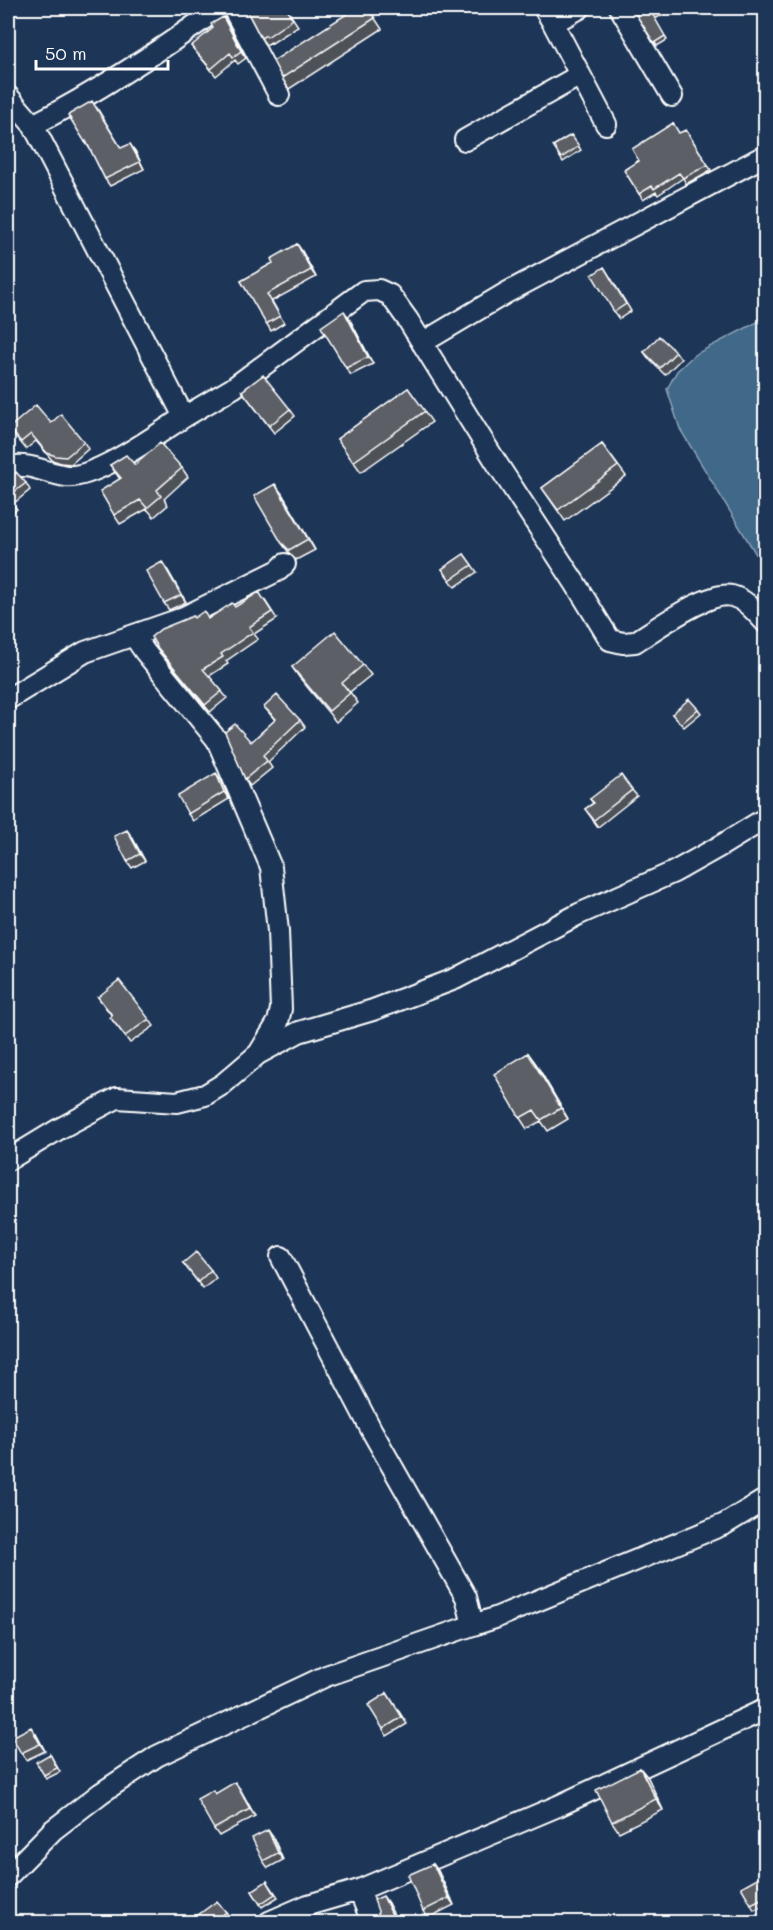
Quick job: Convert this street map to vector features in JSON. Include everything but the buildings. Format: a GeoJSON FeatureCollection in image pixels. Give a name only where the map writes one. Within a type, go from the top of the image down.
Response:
{"type":"FeatureCollection","features":[{"type":"Feature","properties":{"kind":"street"},"geometry":{"type":"LineString","coordinates":[[33,124],[162,50],[219,8]]}},
{"type":"Feature","properties":{"kind":"street"},"geometry":{"type":"LineString","coordinates":[[233,8],[279,95]]}},
{"type":"Feature","properties":{"kind":"street"},"geometry":{"type":"LineString","coordinates":[[580,8],[548,15],[606,124]]}},
{"type":"Feature","properties":{"kind":"street"},"geometry":{"type":"LineString","coordinates":[[620,8],[672,96]]}},
{"type":"Feature","properties":{"kind":"street"},"geometry":{"type":"LineString","coordinates":[[465,140],[580,75]]}},
{"type":"Feature","properties":{"kind":"street"},"geometry":{"type":"LineString","coordinates":[[8,96],[33,124],[184,417]]}},
{"type":"Feature","properties":{"kind":"street"},"geometry":{"type":"LineString","coordinates":[[422,343],[506,293],[765,155]]}},
{"type":"Feature","properties":{"kind":"street"},"geometry":{"type":"LineString","coordinates":[[11,462],[66,476],[82,475],[104,465],[233,388],[364,291],[379,290],[390,295],[408,320],[610,640],[623,643],[635,642],[717,595],[732,596],[748,604],[765,623]]}},
{"type":"Feature","properties":{"kind":"street"},"geometry":{"type":"LineString","coordinates":[[8,699],[85,652],[180,619],[279,570],[285,564]]}},
{"type":"Feature","properties":{"kind":"street"},"geometry":{"type":"LineString","coordinates":[[135,636],[144,652],[217,740],[271,867],[278,931],[281,1009],[274,1030],[258,1054]]}},
{"type":"Feature","properties":{"kind":"street"},"geometry":{"type":"LineString","coordinates":[[8,1160],[67,1124],[117,1098],[177,1102],[205,1095],[224,1084],[258,1054],[299,1032],[373,1010],[455,979],[579,914],[674,872],[765,818]]}},
{"type":"Feature","properties":{"kind":"street"},"geometry":{"type":"LineString","coordinates":[[281,1257],[372,1431],[466,1597],[473,1625]]}},
{"type":"Feature","properties":{"kind":"street"},"geometry":{"type":"LineString","coordinates":[[8,1876],[52,1830],[101,1793],[157,1756],[326,1676],[495,1618],[725,1524],[765,1499]]}},
{"type":"Feature","properties":{"kind":"street"},"geometry":{"type":"LineString","coordinates":[[269,1923],[308,1905],[359,1890],[558,1806],[765,1709]]}},
{"type":"Feature","properties":{"kind":"street"},"geometry":{"type":"LineString","coordinates":[[359,1890],[372,1923]]}},
{"type":"Feature","properties":{"kind":"water"},"geometry":{"type":"Polygon","coordinates":[[[765,318],[765,569],[680,429],[667,389],[677,371],[694,355],[765,318]]]}}]}
